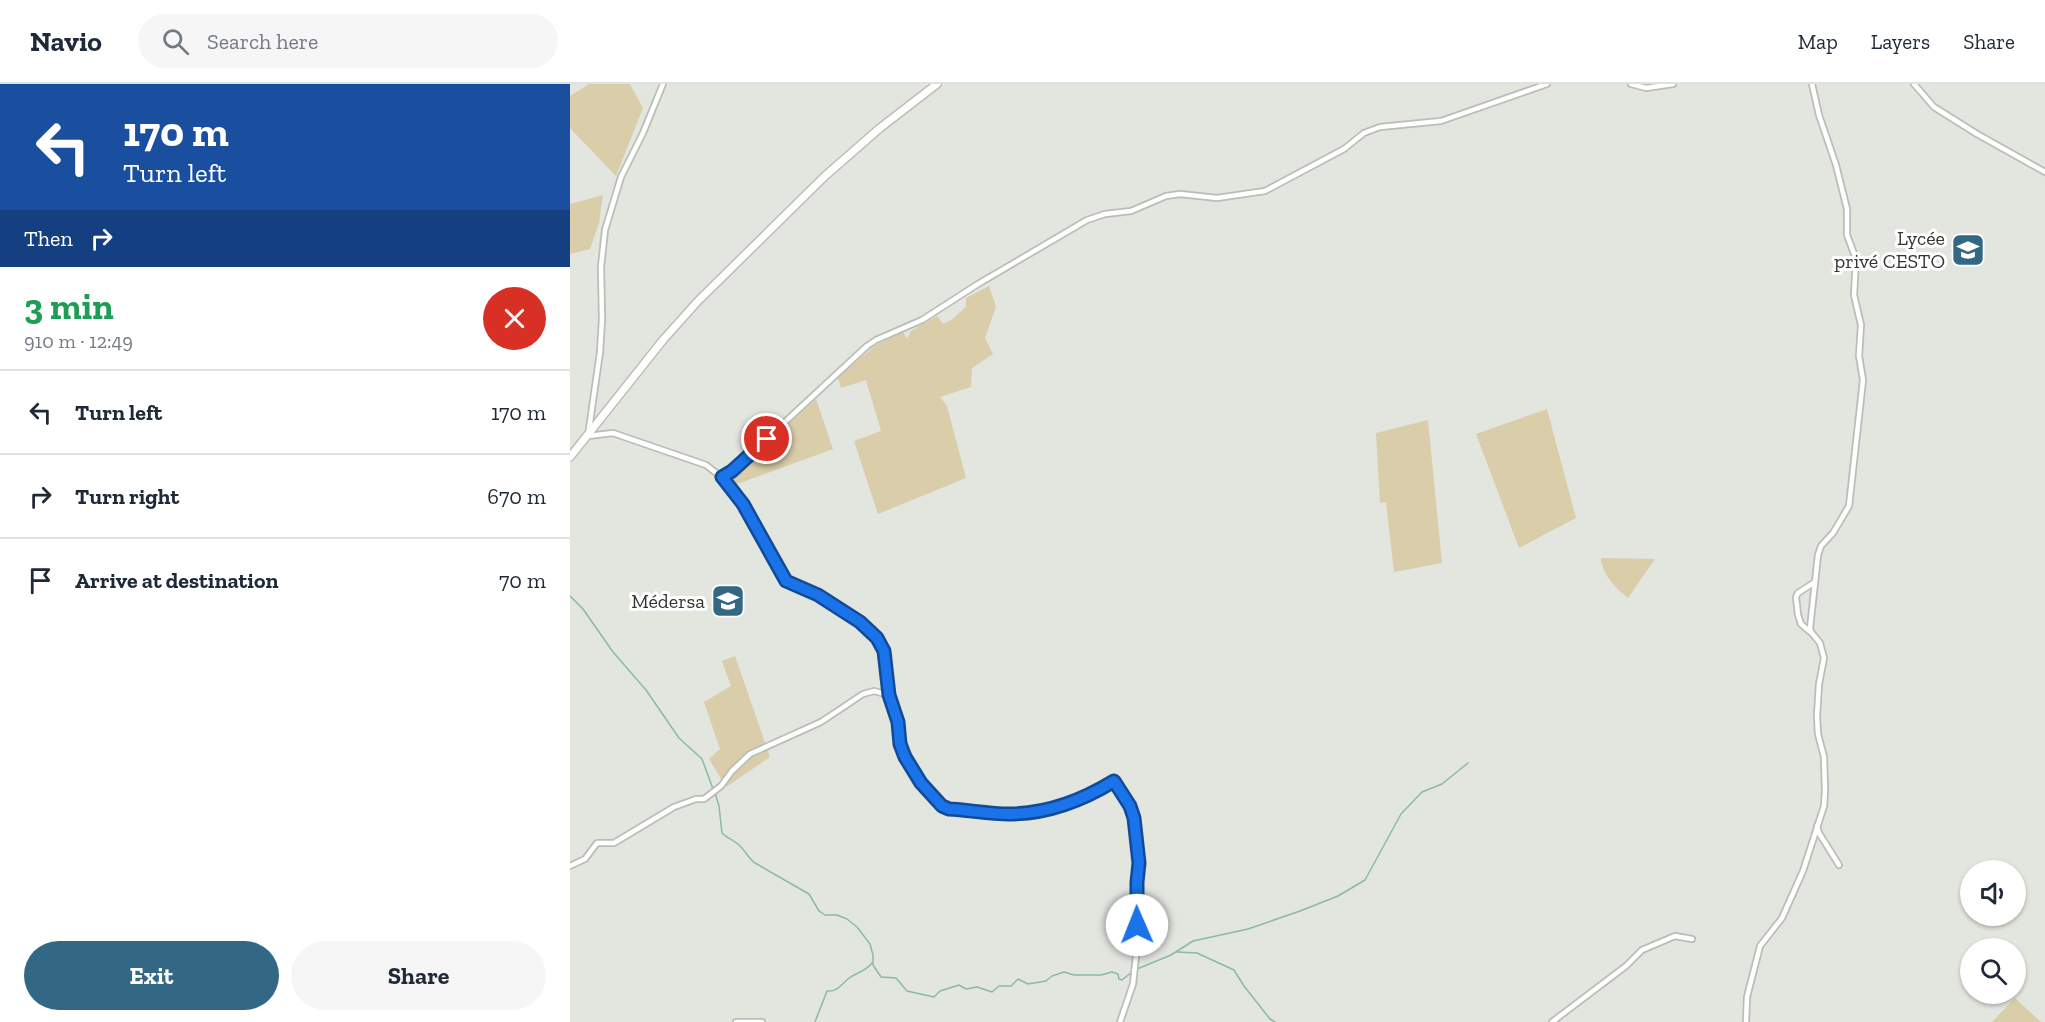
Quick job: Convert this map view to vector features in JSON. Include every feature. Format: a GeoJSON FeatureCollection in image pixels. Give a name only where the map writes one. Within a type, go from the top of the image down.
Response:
{"type":"FeatureCollection","features":[{"type":"Feature","properties":{"kind":"main road"},"geometry":{"type":"LineString","coordinates":[[570,457],[663,340],[721,278],[825,176],[880,128],[937,84]]}},
{"type":"Feature","properties":{"kind":"street"},"geometry":{"type":"LineString","coordinates":[[663,84],[643,133],[621,177],[605,230],[601,267],[600,352],[588,436],[613,433],[630,437],[706,465],[722,477],[743,504],[786,581],[827,601],[860,622],[877,638],[884,651],[889,695],[898,722],[900,744],[905,757],[921,783],[942,806],[949,809],[1019,814],[1059,806],[1092,795],[1114,781],[1130,806],[1134,818],[1139,863],[1137,946],[1133,984],[1120,1022]]}},
{"type":"Feature","properties":{"kind":"street"},"geometry":{"type":"LineString","coordinates":[[722,477],[732,471],[867,346],[922,320],[1087,220],[1105,214],[1131,211],[1166,196],[1180,194],[1217,198],[1265,191],[1327,159],[1364,133],[1380,127],[1441,121],[1547,84]]}},
{"type":"Feature","properties":{"kind":"street"},"geometry":{"type":"LineString","coordinates":[[1631,84],[1646,88],[1673,84]]}},
{"type":"Feature","properties":{"kind":"street"},"geometry":{"type":"LineString","coordinates":[[1810,632],[1818,555],[1821,546],[1833,533],[1849,506],[1863,380],[1859,356],[1861,325],[1854,295],[1856,259],[1846,235],[1847,209],[1836,165],[1816,105],[1812,84]]}},
{"type":"Feature","properties":{"kind":"street"},"geometry":{"type":"LineString","coordinates":[[1914,84],[1934,107],[2045,172]]}},
{"type":"Feature","properties":{"kind":"street"},"geometry":{"type":"LineString","coordinates":[[1746,1022],[1747,997],[1760,946],[1782,918],[1803,871],[1824,806],[1824,757],[1818,734],[1817,716],[1819,684],[1824,658],[1820,643],[1801,624],[1796,597],[1798,593],[1815,582]]}},
{"type":"Feature","properties":{"kind":"street"},"geometry":{"type":"LineString","coordinates":[[570,866],[585,859],[597,843],[614,843],[674,807],[696,799],[704,799],[721,786],[732,771],[750,754],[821,722],[863,694],[874,691],[889,695]]}},
{"type":"Feature","properties":{"kind":"street"},"geometry":{"type":"LineString","coordinates":[[1817,826],[1839,866]]}},
{"type":"Feature","properties":{"kind":"street"},"geometry":{"type":"LineString","coordinates":[[1552,1022],[1618,972],[1642,950],[1675,936],[1692,939]]}},
{"type":"Feature","properties":{"kind":"street"},"geometry":{"type":"LineString","coordinates":[[736,1022],[762,1022]]}},
{"type":"Feature","properties":{"kind":"shaded area"},"geometry":{"type":"Polygon","coordinates":[[[589,84],[630,84],[643,108],[616,176],[570,128],[570,96],[589,84]]]}},
{"type":"Feature","properties":{"kind":"shaded area"},"geometry":{"type":"Polygon","coordinates":[[[603,195],[599,223],[590,249],[570,254],[570,204],[603,195]]]}},
{"type":"Feature","properties":{"kind":"shaded area"},"geometry":{"type":"Polygon","coordinates":[[[989,286],[996,307],[985,338],[993,354],[972,368],[971,387],[940,397],[947,406],[966,478],[878,514],[854,441],[881,431],[866,380],[841,388],[838,377],[876,345],[903,332],[907,339],[911,331],[937,316],[943,324],[951,320],[966,307],[966,298],[989,286]]]}},
{"type":"Feature","properties":{"kind":"shaded area"},"geometry":{"type":"Polygon","coordinates":[[[816,399],[833,449],[737,484],[731,477],[816,399]]]}},
{"type":"Feature","properties":{"kind":"shaded area"},"geometry":{"type":"Polygon","coordinates":[[[1547,409],[1576,518],[1519,548],[1476,434],[1547,409]]]}},
{"type":"Feature","properties":{"kind":"shaded area"},"geometry":{"type":"Polygon","coordinates":[[[1428,420],[1442,563],[1394,572],[1386,502],[1380,503],[1376,433],[1428,420]]]}},
{"type":"Feature","properties":{"kind":"shaded area"},"geometry":{"type":"Polygon","coordinates":[[[1601,558],[1655,559],[1628,598],[1607,575],[1601,558]]]}},
{"type":"Feature","properties":{"kind":"shaded area"},"geometry":{"type":"Polygon","coordinates":[[[735,656],[770,757],[726,787],[709,759],[720,749],[704,702],[731,686],[722,661],[735,656]]]}},
{"type":"Feature","properties":{"kind":"shaded area"},"geometry":{"type":"Polygon","coordinates":[[[2009,1004],[2022,1004],[2041,1022],[1992,1022],[2009,1004]]]}},
{"type":"Feature","properties":{"kind":"waterway"},"geometry":{"type":"LineString","coordinates":[[570,596],[583,609],[613,652],[646,690],[679,738],[702,759],[713,789]]}},
{"type":"Feature","properties":{"kind":"waterway"},"geometry":{"type":"LineString","coordinates":[[1137,969],[1171,955],[1193,941],[1248,929],[1300,911],[1338,896],[1365,880],[1401,814],[1422,792],[1442,784],[1468,763]]}},
{"type":"Feature","properties":{"kind":"waterway"},"geometry":{"type":"LineString","coordinates":[[715,793],[722,833],[738,844],[755,863],[809,894],[819,911],[825,915],[837,915],[847,919],[857,927],[870,944],[873,965],[881,977],[896,978],[907,991],[934,997],[940,991],[959,985],[966,989],[977,987],[992,992],[999,986],[1011,986],[1018,979],[1028,984],[1046,981],[1064,972],[1074,975],[1101,975],[1112,972],[1118,974],[1119,979],[1122,980],[1133,971]]}},
{"type":"Feature","properties":{"kind":"waterway"},"geometry":{"type":"LineString","coordinates":[[1177,952],[1197,953],[1234,970],[1270,1019],[1275,1022]]}},
{"type":"Feature","properties":{"kind":"waterway"},"geometry":{"type":"LineString","coordinates":[[815,1022],[827,991],[836,989],[872,963]]}},
{"type":"Feature","properties":{"kind":"place","name":"Lycée privé CESTO"},"geometry":{"type":"Point","coordinates":[1968,250]}},
{"type":"Feature","properties":{"kind":"place","name":"Médersa"},"geometry":{"type":"Point","coordinates":[728,601]}},
{"type":"Feature","properties":{"kind":"route"},"geometry":{"type":"LineString","coordinates":[[767,439],[732,471],[722,477],[743,504],[786,581],[818,595],[860,622],[877,638],[884,651],[889,695],[898,722],[900,744],[921,783],[942,806],[949,809],[1019,814],[1059,806],[1092,795],[1114,781],[1130,806],[1134,818],[1139,863],[1137,925]]}}]}
